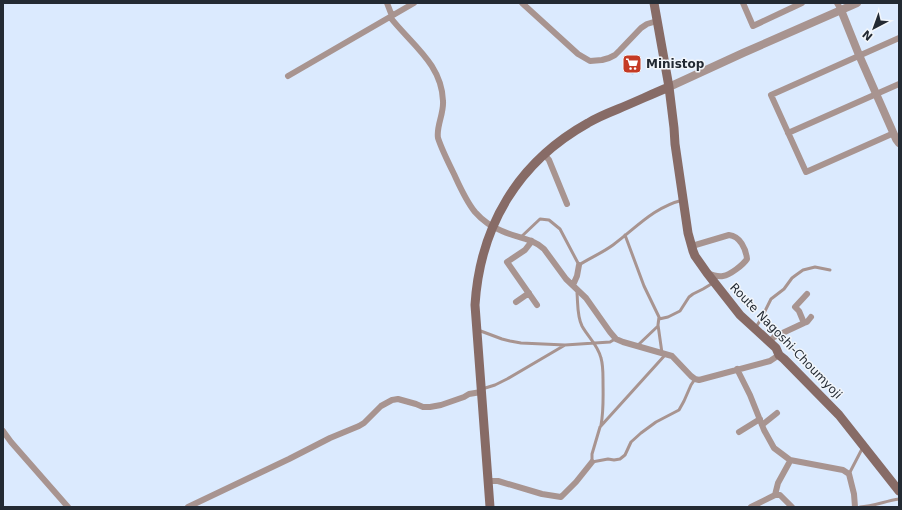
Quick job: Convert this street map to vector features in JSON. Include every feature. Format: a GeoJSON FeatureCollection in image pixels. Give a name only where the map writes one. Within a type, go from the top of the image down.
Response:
{"type":"FeatureCollection","features":[{"type":"Feature","properties":{"kind":"main road","name":"Route Nagoshi-Choumyoji"},"geometry":{"type":"LineString","coordinates":[[654,3],[668,87],[688,233],[695,256],[740,315],[776,348],[779,355],[839,415],[899,491]]}},
{"type":"Feature","properties":{"kind":"main road"},"geometry":{"type":"LineString","coordinates":[[490,507],[475,305],[478,276],[492,226],[509,196],[523,177],[544,154],[564,138],[588,122],[668,87]]}},
{"type":"Feature","properties":{"kind":"street"},"geometry":{"type":"LineString","coordinates":[[387,3],[391,17],[397,26],[422,52],[435,71],[443,92],[442,118],[437,133],[440,143],[461,189],[471,207],[480,217],[502,232],[532,241],[544,249],[566,279],[586,298],[616,339],[672,356],[695,379],[702,379],[770,361],[779,355]]}},
{"type":"Feature","properties":{"kind":"street"},"geometry":{"type":"LineString","coordinates":[[288,76],[414,3]]}},
{"type":"Feature","properties":{"kind":"street"},"geometry":{"type":"LineString","coordinates":[[522,3],[578,54],[590,61],[602,60],[615,55],[641,28],[647,24],[657,21]]}},
{"type":"Feature","properties":{"kind":"street"},"geometry":{"type":"LineString","coordinates":[[743,3],[753,26],[791,5],[802,3]]}},
{"type":"Feature","properties":{"kind":"street"},"geometry":{"type":"LineString","coordinates":[[668,87],[839,7],[857,3]]}},
{"type":"Feature","properties":{"kind":"street"},"geometry":{"type":"LineString","coordinates":[[839,7],[859,56],[899,143]]}},
{"type":"Feature","properties":{"kind":"street"},"geometry":{"type":"LineString","coordinates":[[894,133],[806,172],[771,95],[899,38]]}},
{"type":"Feature","properties":{"kind":"street"},"geometry":{"type":"LineString","coordinates":[[788,134],[899,84]]}},
{"type":"Feature","properties":{"kind":"street"},"geometry":{"type":"LineString","coordinates":[[544,154],[549,160],[567,204]]}},
{"type":"Feature","properties":{"kind":"street"},"geometry":{"type":"LineString","coordinates":[[692,246],[729,235],[735,236],[746,252],[747,259],[732,272],[723,276],[707,273]]}},
{"type":"Feature","properties":{"kind":"street"},"geometry":{"type":"LineString","coordinates":[[532,241],[525,250],[507,262],[537,305]]}},
{"type":"Feature","properties":{"kind":"street"},"geometry":{"type":"LineString","coordinates":[[572,285],[577,276],[579,265]]}},
{"type":"Feature","properties":{"kind":"street"},"geometry":{"type":"LineString","coordinates":[[516,302],[529,293]]}},
{"type":"Feature","properties":{"kind":"street"},"geometry":{"type":"LineString","coordinates":[[804,323],[799,311],[795,307],[808,294]]}},
{"type":"Feature","properties":{"kind":"street"},"geometry":{"type":"LineString","coordinates":[[769,342],[774,337],[807,322],[811,318]]}},
{"type":"Feature","properties":{"kind":"street"},"geometry":{"type":"LineString","coordinates":[[737,369],[774,448],[790,460],[843,470],[849,474],[854,494],[855,507]]}},
{"type":"Feature","properties":{"kind":"street"},"geometry":{"type":"LineString","coordinates":[[188,507],[330,438],[359,426],[381,406],[392,400],[398,399],[423,407],[430,407],[441,405],[481,391]]}},
{"type":"Feature","properties":{"kind":"street"},"geometry":{"type":"LineString","coordinates":[[739,432],[777,413]]}},
{"type":"Feature","properties":{"kind":"street"},"geometry":{"type":"LineString","coordinates":[[3,431],[68,507]]}},
{"type":"Feature","properties":{"kind":"street"},"geometry":{"type":"LineString","coordinates":[[775,495],[778,483],[790,464],[790,460]]}},
{"type":"Feature","properties":{"kind":"street"},"geometry":{"type":"LineString","coordinates":[[488,481],[498,481],[542,494],[561,496],[576,482],[592,462]]}},
{"type":"Feature","properties":{"kind":"street"},"geometry":{"type":"LineString","coordinates":[[752,507],[775,495],[780,495],[792,507]]}},
{"type":"Feature","properties":{"kind":"lane"},"geometry":{"type":"LineString","coordinates":[[521,237],[540,219],[549,220],[560,229],[579,265],[612,246],[658,209],[684,200]]}},
{"type":"Feature","properties":{"kind":"lane"},"geometry":{"type":"LineString","coordinates":[[600,427],[664,354],[658,326],[659,319],[644,286],[626,235]]}},
{"type":"Feature","properties":{"kind":"lane"},"geometry":{"type":"LineString","coordinates":[[755,329],[771,299],[784,289],[792,278],[803,270],[815,267],[830,270]]}},
{"type":"Feature","properties":{"kind":"lane"},"geometry":{"type":"LineString","coordinates":[[659,319],[668,317],[680,311],[692,294],[714,282]]}},
{"type":"Feature","properties":{"kind":"lane"},"geometry":{"type":"LineString","coordinates":[[580,291],[577,293],[578,316],[582,326],[595,344],[603,367],[602,419],[592,454],[592,462],[608,459],[620,459],[631,442],[641,433],[656,422],[679,410],[695,379]]}},
{"type":"Feature","properties":{"kind":"lane"},"geometry":{"type":"LineString","coordinates":[[637,346],[658,326]]}},
{"type":"Feature","properties":{"kind":"lane"},"geometry":{"type":"LineString","coordinates":[[476,330],[510,341],[565,345],[595,344],[610,342],[616,339]]}},
{"type":"Feature","properties":{"kind":"lane"},"geometry":{"type":"LineString","coordinates":[[481,391],[507,379],[565,345]]}},
{"type":"Feature","properties":{"kind":"lane"},"geometry":{"type":"LineString","coordinates":[[849,474],[863,446]]}},
{"type":"Feature","properties":{"kind":"lane"},"geometry":{"type":"LineString","coordinates":[[860,507],[899,499]]}},
{"type":"Feature","properties":{"kind":"building","name":"Ministop"},"geometry":{"type":"Polygon","coordinates":[[[632,54],[641,59],[633,75],[623,70],[632,54]]]}},
{"type":"Feature","properties":{"kind":"place","name":"Ministop"},"geometry":{"type":"Point","coordinates":[632,64]}}]}
